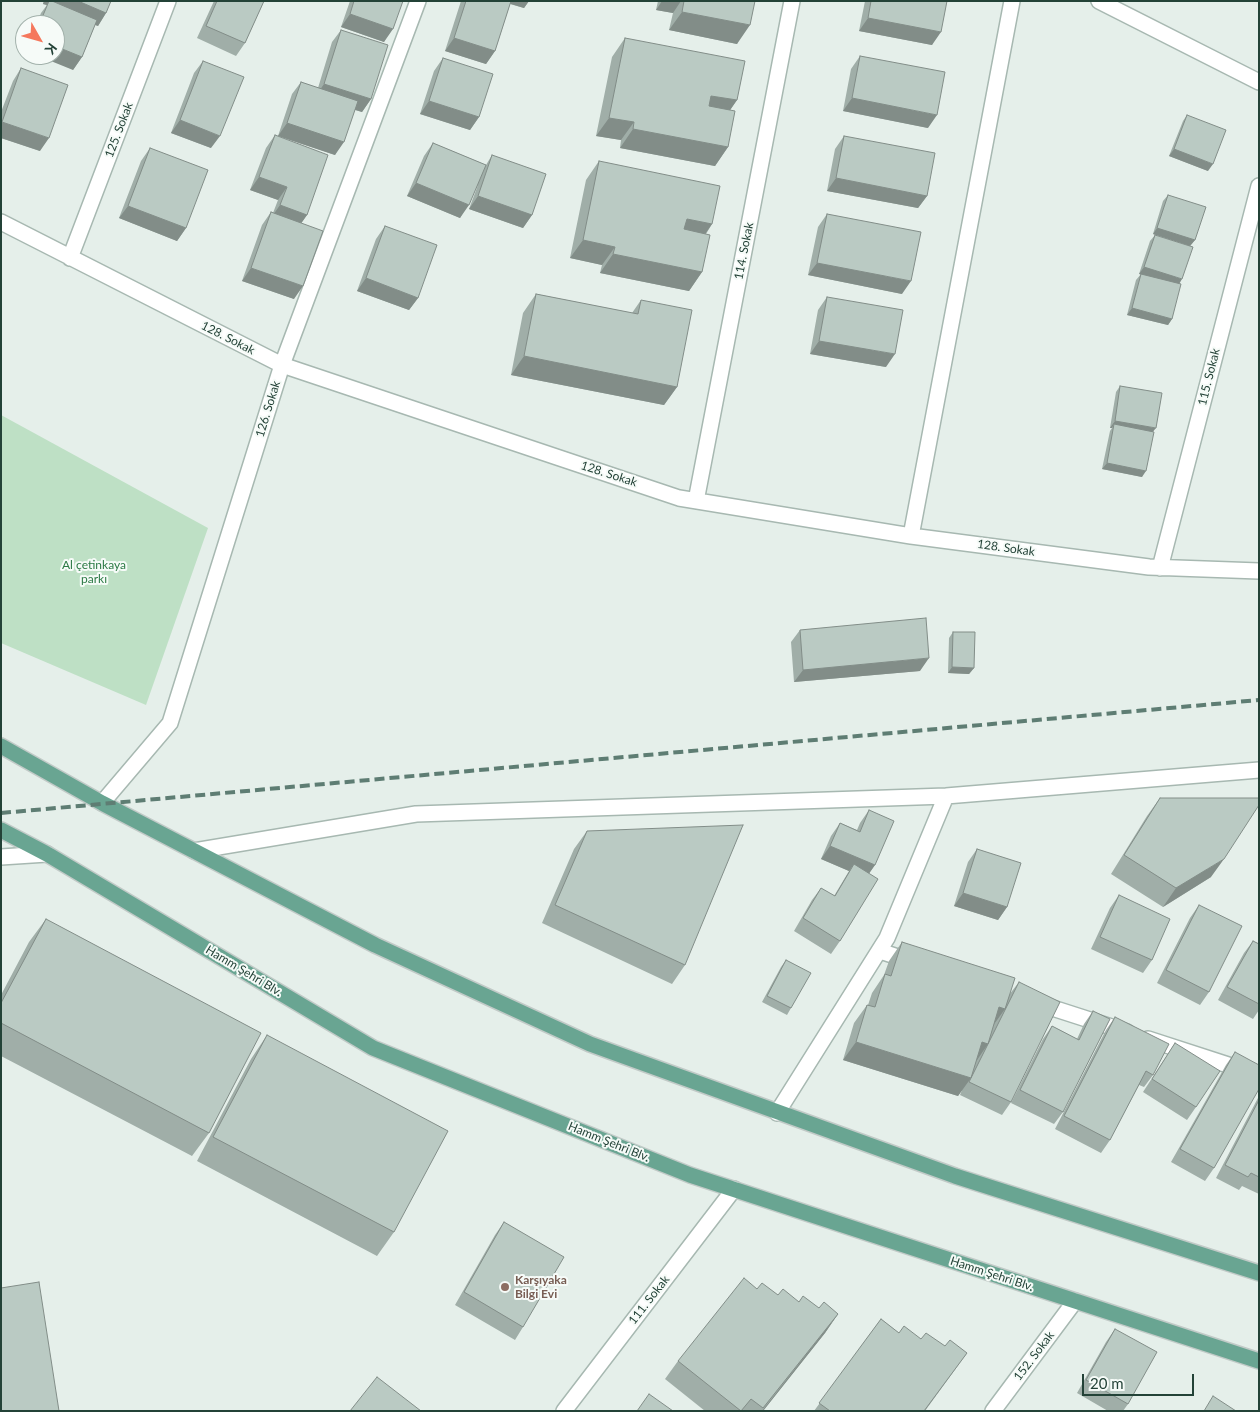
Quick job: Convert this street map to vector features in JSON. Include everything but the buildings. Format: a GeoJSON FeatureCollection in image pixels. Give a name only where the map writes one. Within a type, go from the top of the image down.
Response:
{"type":"FeatureCollection","features":[{"type":"Feature","properties":{"kind":"main road"},"geometry":{"type":"LineString","coordinates":[[1,746],[102,803],[375,946],[590,1044],[956,1176],[1259,1273]]}},
{"type":"Feature","properties":{"kind":"main road","name":"Hamm Şehri Blv."},"geometry":{"type":"LineString","coordinates":[[1,830],[47,854],[373,1048],[690,1175],[1259,1361]]}},
{"type":"Feature","properties":{"kind":"street","name":"125. Sokak"},"geometry":{"type":"LineString","coordinates":[[70,258],[168,1]]}},
{"type":"Feature","properties":{"kind":"street","name":"126. Sokak"},"geometry":{"type":"LineString","coordinates":[[102,803],[170,723],[282,365],[418,1]]}},
{"type":"Feature","properties":{"kind":"street","name":"114. Sokak"},"geometry":{"type":"LineString","coordinates":[[696,501],[792,1]]}},
{"type":"Feature","properties":{"kind":"street"},"geometry":{"type":"LineString","coordinates":[[911,536],[1012,1]]}},
{"type":"Feature","properties":{"kind":"street"},"geometry":{"type":"LineString","coordinates":[[1099,1],[1259,82]]}},
{"type":"Feature","properties":{"kind":"street","name":"115. Sokak"},"geometry":{"type":"LineString","coordinates":[[1160,568],[1259,186]]}},
{"type":"Feature","properties":{"kind":"street","name":"128. Sokak"},"geometry":{"type":"LineString","coordinates":[[1,222],[282,365],[679,498],[911,536],[1160,568],[1259,571]]}},
{"type":"Feature","properties":{"kind":"street"},"geometry":{"type":"LineString","coordinates":[[194,851],[416,814],[946,796],[1259,770]]}},
{"type":"Feature","properties":{"kind":"street"},"geometry":{"type":"LineString","coordinates":[[777,1113],[887,938],[946,796]]}},
{"type":"Feature","properties":{"kind":"street"},"geometry":{"type":"LineString","coordinates":[[1,857],[47,854]]}},
{"type":"Feature","properties":{"kind":"street"},"geometry":{"type":"LineString","coordinates":[[880,951],[927,967]]}},
{"type":"Feature","properties":{"kind":"street"},"geometry":{"type":"LineString","coordinates":[[1022,998],[1259,1075]]}},
{"type":"Feature","properties":{"kind":"street","name":"111. Sokak"},"geometry":{"type":"LineString","coordinates":[[564,1411],[734,1189]]}},
{"type":"Feature","properties":{"kind":"street","name":"152. Sokak"},"geometry":{"type":"LineString","coordinates":[[993,1411],[1075,1301]]}},
{"type":"Feature","properties":{"kind":"green space","name":"Al çetinkaya parkı"},"geometry":{"type":"Polygon","coordinates":[[[1,415],[208,528],[146,705],[1,643],[1,415]]]}},
{"type":"Feature","properties":{"kind":"railway"},"geometry":{"type":"LineString","coordinates":[[1,813],[1259,700]]}},
{"type":"Feature","properties":{"kind":"place","name":"Karşıyaka Bilgi Evi"},"geometry":{"type":"Point","coordinates":[505,1287]}}]}
